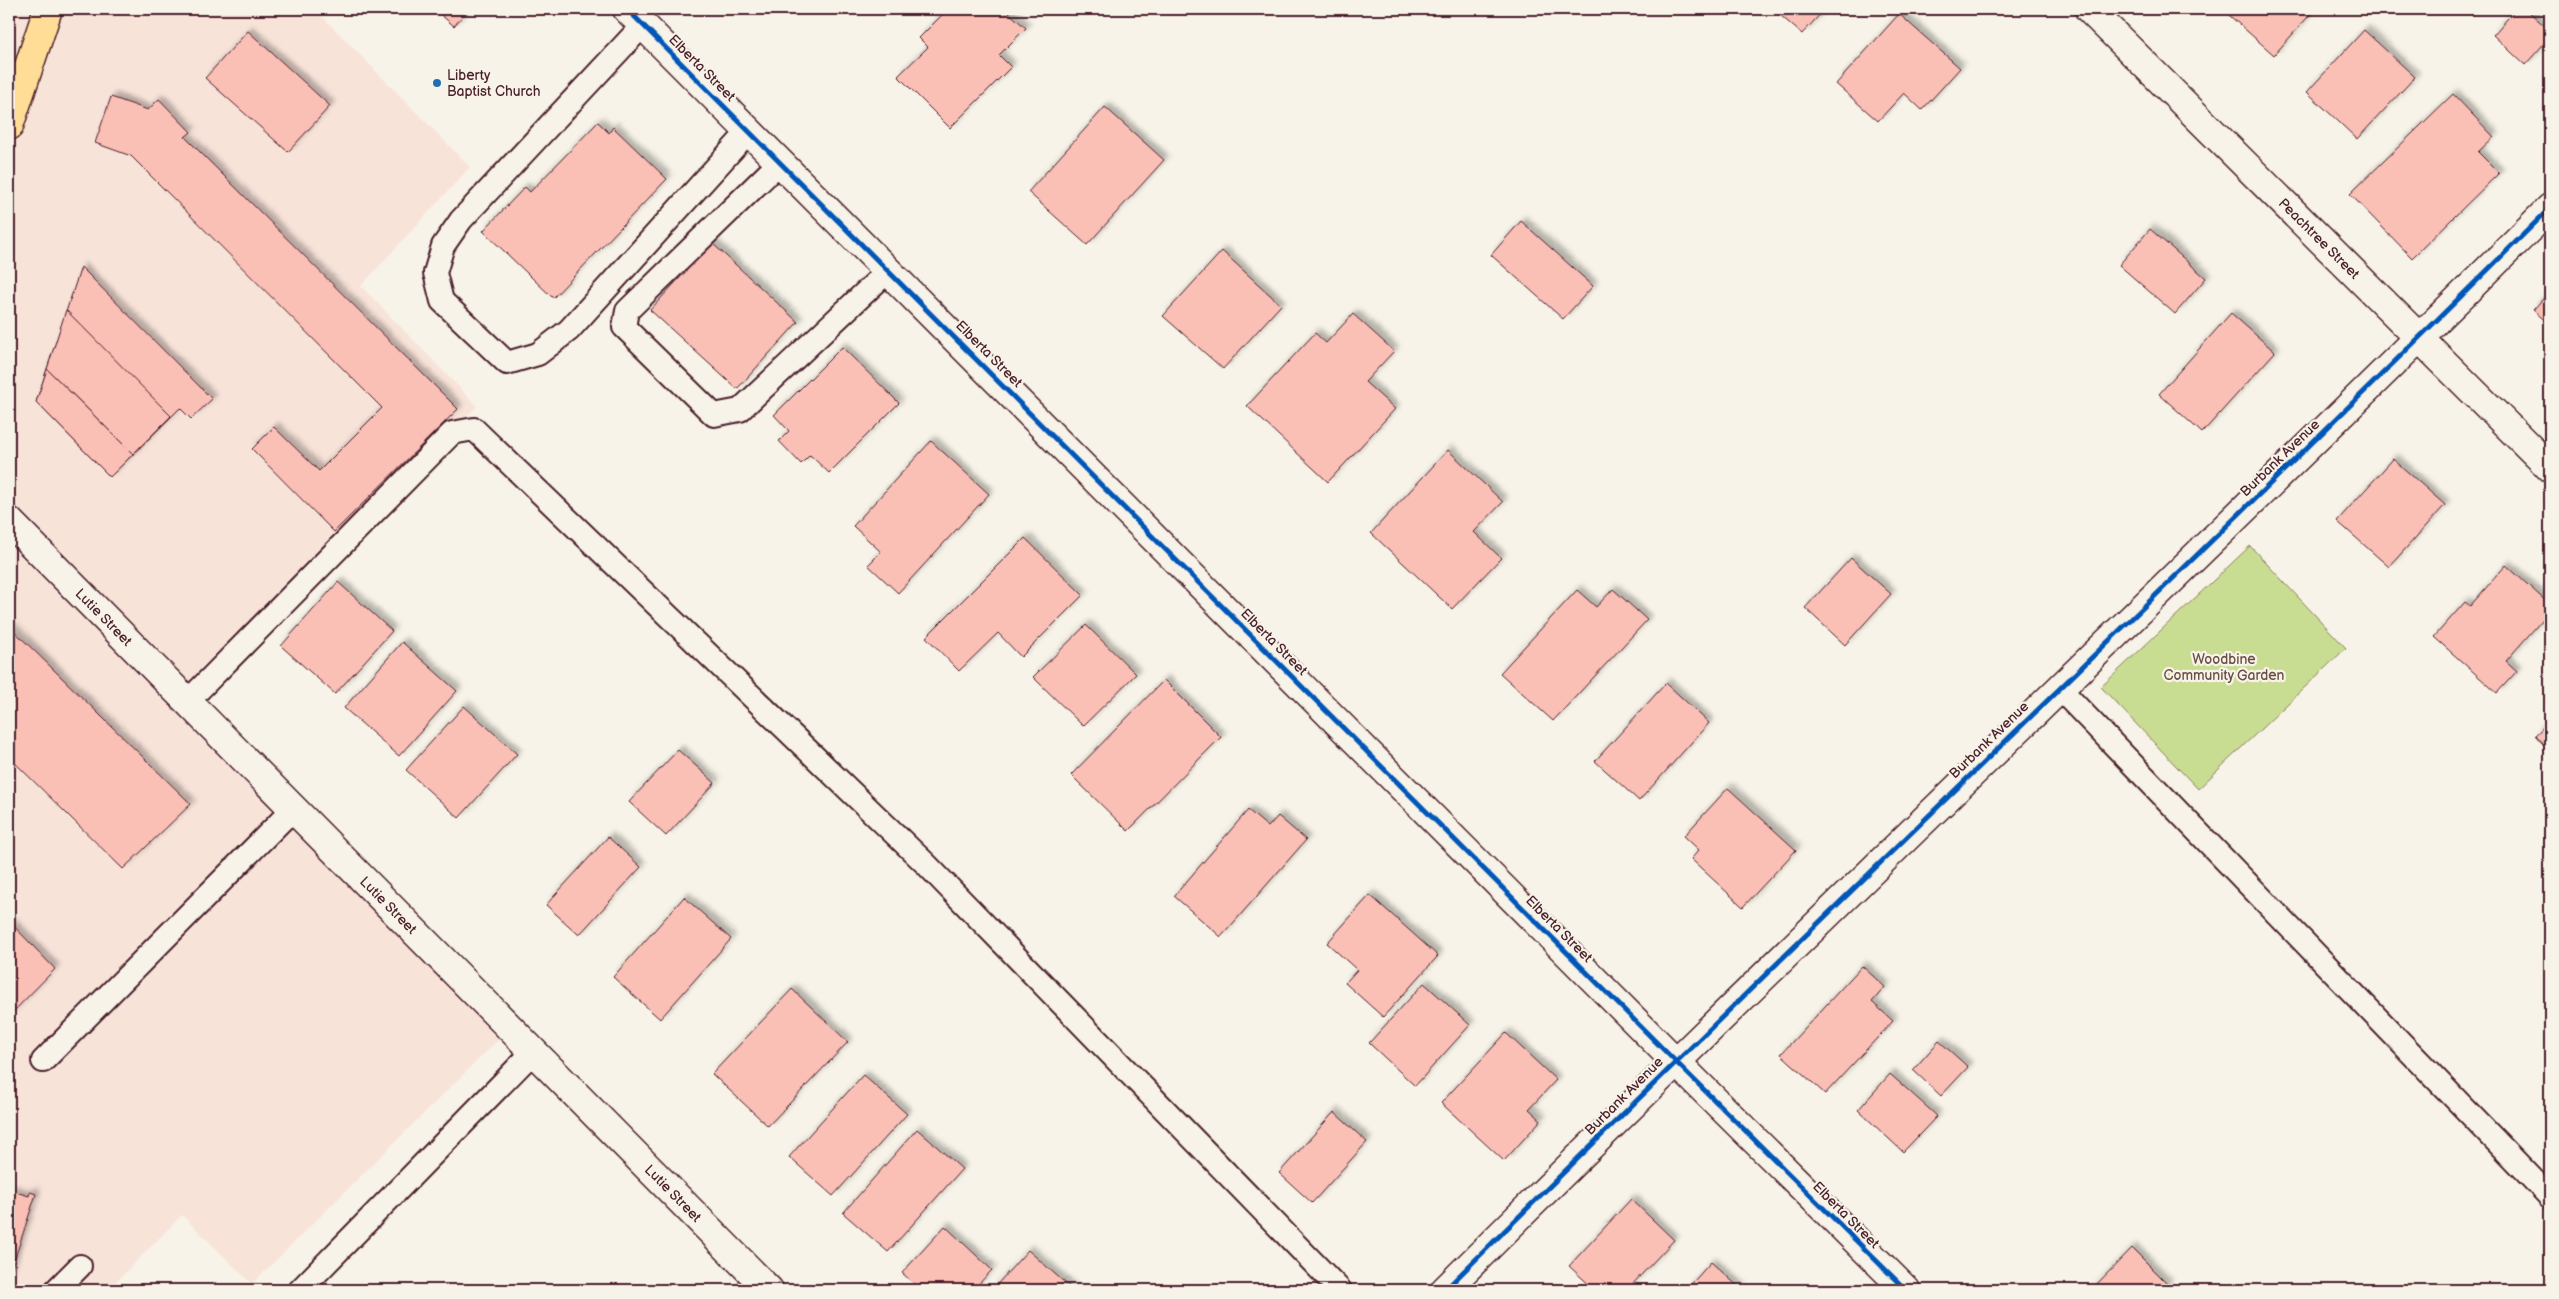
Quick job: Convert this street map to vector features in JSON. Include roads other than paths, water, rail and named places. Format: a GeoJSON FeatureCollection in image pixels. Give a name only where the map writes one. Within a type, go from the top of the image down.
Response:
{"type":"FeatureCollection","features":[{"type":"Feature","properties":{"kind":"main road"},"geometry":{"type":"LineString","coordinates":[[9,126],[48,9]]}},
{"type":"Feature","properties":{"kind":"street","name":"Peachtree Street"},"geometry":{"type":"LineString","coordinates":[[2089,9],[2550,468]]}},
{"type":"Feature","properties":{"kind":"street","name":"Elberta Street"},"geometry":{"type":"LineString","coordinates":[[635,17],[1675,1061],[1906,1290]]}},
{"type":"Feature","properties":{"kind":"street","name":"Burbank Avenue"},"geometry":{"type":"LineString","coordinates":[[1445,1290],[1675,1061],[2420,338],[2550,208]]}},
{"type":"Feature","properties":{"kind":"street","name":"Lutie Street"},"geometry":{"type":"LineString","coordinates":[[9,521],[769,1290]]}},
{"type":"Feature","properties":{"kind":"lane"},"geometry":{"type":"LineString","coordinates":[[635,17],[461,220],[443,246],[435,273],[442,301],[507,363],[538,354],[569,330],[749,131]]}},
{"type":"Feature","properties":{"kind":"lane"},"geometry":{"type":"LineString","coordinates":[[780,162],[626,311],[624,327],[714,415],[740,410],[889,270]]}},
{"type":"Feature","properties":{"kind":"lane"},"geometry":{"type":"LineString","coordinates":[[188,702],[452,433],[474,429],[927,865],[1340,1290]]}},
{"type":"Feature","properties":{"kind":"lane"},"geometry":{"type":"LineString","coordinates":[[2059,688],[2550,1197]]}},
{"type":"Feature","properties":{"kind":"lane"},"geometry":{"type":"LineString","coordinates":[[44,1061],[293,809]]}},
{"type":"Feature","properties":{"kind":"lane"},"geometry":{"type":"LineString","coordinates":[[300,1290],[533,1052]]}},
{"type":"Feature","properties":{"kind":"lane"},"geometry":{"type":"LineString","coordinates":[[56,1290],[80,1266]]}},
{"type":"Feature","properties":{"kind":"place","name":"Liberty Baptist Church"},"geometry":{"type":"Point","coordinates":[437,83]}},
{"type":"Feature","properties":{"kind":"park label","name":"Woodbine Community Garden"},"geometry":{"type":"Point","coordinates":[2224,668]}}]}
